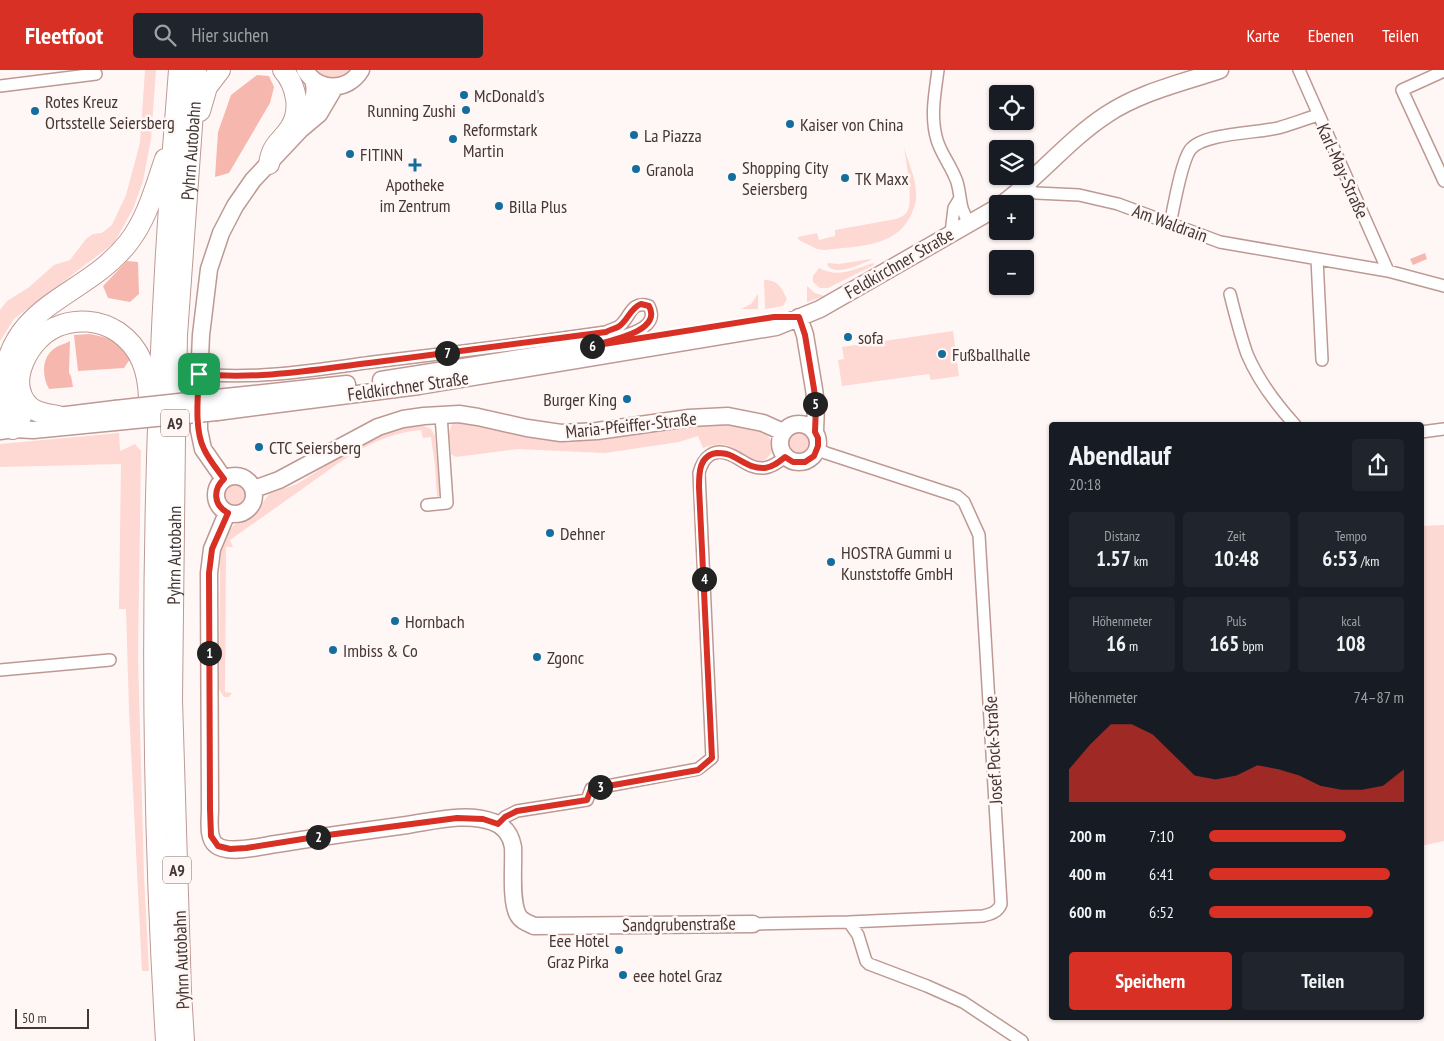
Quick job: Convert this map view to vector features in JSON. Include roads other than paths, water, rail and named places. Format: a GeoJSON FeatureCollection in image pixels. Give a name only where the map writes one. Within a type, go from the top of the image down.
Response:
{"type":"FeatureCollection","features":[{"type":"Feature","properties":{"kind":"highway","name":"Pyhrn Autobahn"},"geometry":{"type":"LineString","coordinates":[[166,1041],[154,711],[157,438],[178,70]]}},
{"type":"Feature","properties":{"kind":"highway","name":"Pyhrn Autobahn"},"geometry":{"type":"LineString","coordinates":[[184,1041],[172,700],[175,438],[178,335],[196,70]]}},
{"type":"Feature","properties":{"kind":"highway"},"geometry":{"type":"LineString","coordinates":[[190,147],[207,87],[220,70]]}},
{"type":"Feature","properties":{"kind":"highway"},"geometry":{"type":"LineString","coordinates":[[269,164],[271,150],[291,127],[298,105],[291,82],[282,70]]}},
{"type":"Feature","properties":{"kind":"highway"},"geometry":{"type":"LineString","coordinates":[[157,438],[149,422],[148,381],[142,360],[134,346],[110,327],[84,321],[70,322],[47,332],[26,357],[19,378],[22,416],[4,422],[3,390],[6,364],[18,337],[29,323],[43,309],[110,263],[128,243],[142,222],[173,134]]}},
{"type":"Feature","properties":{"kind":"highway"},"geometry":{"type":"LineString","coordinates":[[21,393],[30,407],[40,412],[58,416]]}},
{"type":"Feature","properties":{"kind":"main road"},"geometry":{"type":"LineString","coordinates":[[309,75],[321,84],[335,87],[344,85],[352,80],[361,70]]}},
{"type":"Feature","properties":{"kind":"main road"},"geometry":{"type":"LineString","coordinates":[[1014,195],[1107,114],[1122,105],[1151,93],[1220,70]]}},
{"type":"Feature","properties":{"kind":"main road"},"geometry":{"type":"LineString","coordinates":[[300,130],[312,104],[315,92],[309,75]]}},
{"type":"Feature","properties":{"kind":"main road"},"geometry":{"type":"LineString","coordinates":[[224,479],[201,443],[198,423],[201,335],[209,269],[221,232],[235,206],[253,180],[300,130],[319,114],[335,87]]}},
{"type":"Feature","properties":{"kind":"main road","name":"Feldkirchner Straße"},"geometry":{"type":"LineString","coordinates":[[4,422],[33,430],[115,416],[419,386],[776,327],[820,309],[989,212]]}},
{"type":"Feature","properties":{"kind":"main road","name":"Feldkirchner Straße"},"geometry":{"type":"LineString","coordinates":[[216,405],[774,317],[799,317]]}},
{"type":"Feature","properties":{"kind":"main road"},"geometry":{"type":"LineString","coordinates":[[799,317],[795,336],[806,404],[799,424]]}},
{"type":"Feature","properties":{"kind":"main road"},"geometry":{"type":"LineString","coordinates":[[799,317],[805,335],[814,389],[816,405],[815,432],[818,449],[814,456],[805,462],[793,462],[785,457],[780,445],[783,432],[791,426],[799,424],[815,432]]}},
{"type":"Feature","properties":{"kind":"main road","name":"Maria-Pfeiffer-Straße"},"geometry":{"type":"LineString","coordinates":[[254,489],[295,472],[378,427],[403,419],[441,414],[478,416],[527,428],[561,433],[596,431],[688,418],[728,416],[763,423],[783,432]]}},
{"type":"Feature","properties":{"kind":"main road","name":"Feldkirchner Straße"},"geometry":{"type":"LineString","coordinates":[[4,422],[27,424],[58,416],[115,416]]}},
{"type":"Feature","properties":{"kind":"main road"},"geometry":{"type":"LineString","coordinates":[[234,476],[242,476],[248,480],[254,489],[254,500],[248,509],[238,514],[228,513],[220,507],[216,498],[218,486],[224,479],[234,476]]}},
{"type":"Feature","properties":{"kind":"main road"},"geometry":{"type":"LineString","coordinates":[[228,513],[212,549],[209,573],[210,809],[211,836],[215,844],[230,849],[246,848],[457,818],[483,819],[498,824]]}},
{"type":"Feature","properties":{"kind":"main road","name":"Sandgrubenstraße"},"geometry":{"type":"LineString","coordinates":[[498,824],[508,833],[513,847],[514,896],[518,916],[534,926],[753,924]]}},
{"type":"Feature","properties":{"kind":"street"},"geometry":{"type":"LineString","coordinates":[[938,70],[934,104],[934,124],[937,141],[957,181],[962,212],[969,222]]}},
{"type":"Feature","properties":{"kind":"street","name":"Karl-May-Straße"},"geometry":{"type":"LineString","coordinates":[[1299,70],[1388,271]]}},
{"type":"Feature","properties":{"kind":"street"},"geometry":{"type":"LineString","coordinates":[[1444,71],[1402,90],[1444,181]]}},
{"type":"Feature","properties":{"kind":"street"},"geometry":{"type":"LineString","coordinates":[[0,86],[96,74]]}},
{"type":"Feature","properties":{"kind":"street"},"geometry":{"type":"LineString","coordinates":[[1170,224],[1186,159],[1191,149],[1200,143],[1214,138],[1278,128],[1318,115]]}},
{"type":"Feature","properties":{"kind":"street","name":"Am Waldrain"},"geometry":{"type":"LineString","coordinates":[[1024,188],[1042,194],[1078,195],[1118,204],[1220,242],[1388,271],[1444,286]]}},
{"type":"Feature","properties":{"kind":"street"},"geometry":{"type":"LineString","coordinates":[[950,233],[954,208],[960,198]]}},
{"type":"Feature","properties":{"kind":"street"},"geometry":{"type":"LineString","coordinates":[[1317,259],[1322,360]]}},
{"type":"Feature","properties":{"kind":"street"},"geometry":{"type":"LineString","coordinates":[[1230,294],[1238,327],[1248,355],[1261,380],[1292,422]]}},
{"type":"Feature","properties":{"kind":"street"},"geometry":{"type":"LineString","coordinates":[[199,374],[244,377],[504,347],[606,332],[618,327],[635,307],[641,304],[649,306],[652,311],[652,318],[647,326],[633,333],[591,346]]}},
{"type":"Feature","properties":{"kind":"street"},"geometry":{"type":"LineString","coordinates":[[427,505],[447,504],[441,414]]}},
{"type":"Feature","properties":{"kind":"street"},"geometry":{"type":"LineString","coordinates":[[1424,432],[1444,429]]}},
{"type":"Feature","properties":{"kind":"street","name":"Josef Pock-Straße"},"geometry":{"type":"LineString","coordinates":[[753,924],[983,916],[996,912],[1001,904],[979,535],[964,502],[957,496],[818,449]]}},
{"type":"Feature","properties":{"kind":"street"},"geometry":{"type":"LineString","coordinates":[[498,824],[505,817],[517,811],[587,800],[591,789],[698,770],[712,758],[699,487],[700,468],[704,458],[718,453],[731,455],[749,466],[764,468],[778,463],[785,457]]}},
{"type":"Feature","properties":{"kind":"street"},"geometry":{"type":"LineString","coordinates":[[0,670],[110,660]]}},
{"type":"Feature","properties":{"kind":"street"},"geometry":{"type":"LineString","coordinates":[[849,922],[858,935],[869,964],[963,1002],[1022,1041]]}},
{"type":"Feature","properties":{"kind":"place","name":"McDonald's"},"geometry":{"type":"Point","coordinates":[464,95]}},
{"type":"Feature","properties":{"kind":"place","name":"Running Zushi"},"geometry":{"type":"Point","coordinates":[466,110]}},
{"type":"Feature","properties":{"kind":"place","name":"Rotes Kreuz Ortsstelle Seiersberg"},"geometry":{"type":"Point","coordinates":[35,111]}},
{"type":"Feature","properties":{"kind":"place","name":"Kaiser von China"},"geometry":{"type":"Point","coordinates":[790,124]}},
{"type":"Feature","properties":{"kind":"place","name":"La Piazza"},"geometry":{"type":"Point","coordinates":[634,135]}},
{"type":"Feature","properties":{"kind":"place","name":"Reformstark Martin"},"geometry":{"type":"Point","coordinates":[453,139]}},
{"type":"Feature","properties":{"kind":"place","name":"FITINN"},"geometry":{"type":"Point","coordinates":[350,154]}},
{"type":"Feature","properties":{"kind":"place","name":"Apotheke im Zentrum"},"geometry":{"type":"Point","coordinates":[415,165]}},
{"type":"Feature","properties":{"kind":"place","name":"Granola"},"geometry":{"type":"Point","coordinates":[636,169]}},
{"type":"Feature","properties":{"kind":"place","name":"Shopping City Seiersberg"},"geometry":{"type":"Point","coordinates":[732,177]}},
{"type":"Feature","properties":{"kind":"place","name":"TK Maxx"},"geometry":{"type":"Point","coordinates":[845,178]}},
{"type":"Feature","properties":{"kind":"place","name":"Billa Plus"},"geometry":{"type":"Point","coordinates":[499,206]}},
{"type":"Feature","properties":{"kind":"place","name":"sofa"},"geometry":{"type":"Point","coordinates":[848,337]}},
{"type":"Feature","properties":{"kind":"place","name":"Fußballhalle"},"geometry":{"type":"Point","coordinates":[942,354]}},
{"type":"Feature","properties":{"kind":"place","name":"Burger King"},"geometry":{"type":"Point","coordinates":[627,399]}},
{"type":"Feature","properties":{"kind":"place","name":"CTC Seiersberg"},"geometry":{"type":"Point","coordinates":[259,447]}},
{"type":"Feature","properties":{"kind":"place","name":"Dehner"},"geometry":{"type":"Point","coordinates":[550,533]}},
{"type":"Feature","properties":{"kind":"place","name":"HOSTRA Gummi u Kunststoffe GmbH"},"geometry":{"type":"Point","coordinates":[831,562]}},
{"type":"Feature","properties":{"kind":"place","name":"Hornbach"},"geometry":{"type":"Point","coordinates":[395,621]}},
{"type":"Feature","properties":{"kind":"place","name":"Imbiss & Co"},"geometry":{"type":"Point","coordinates":[333,650]}},
{"type":"Feature","properties":{"kind":"place","name":"Zgonc"},"geometry":{"type":"Point","coordinates":[537,657]}},
{"type":"Feature","properties":{"kind":"place","name":"Eee Hotel Graz Pirka"},"geometry":{"type":"Point","coordinates":[619,950]}},
{"type":"Feature","properties":{"kind":"place","name":"eee hotel Graz"},"geometry":{"type":"Point","coordinates":[623,975]}}]}
